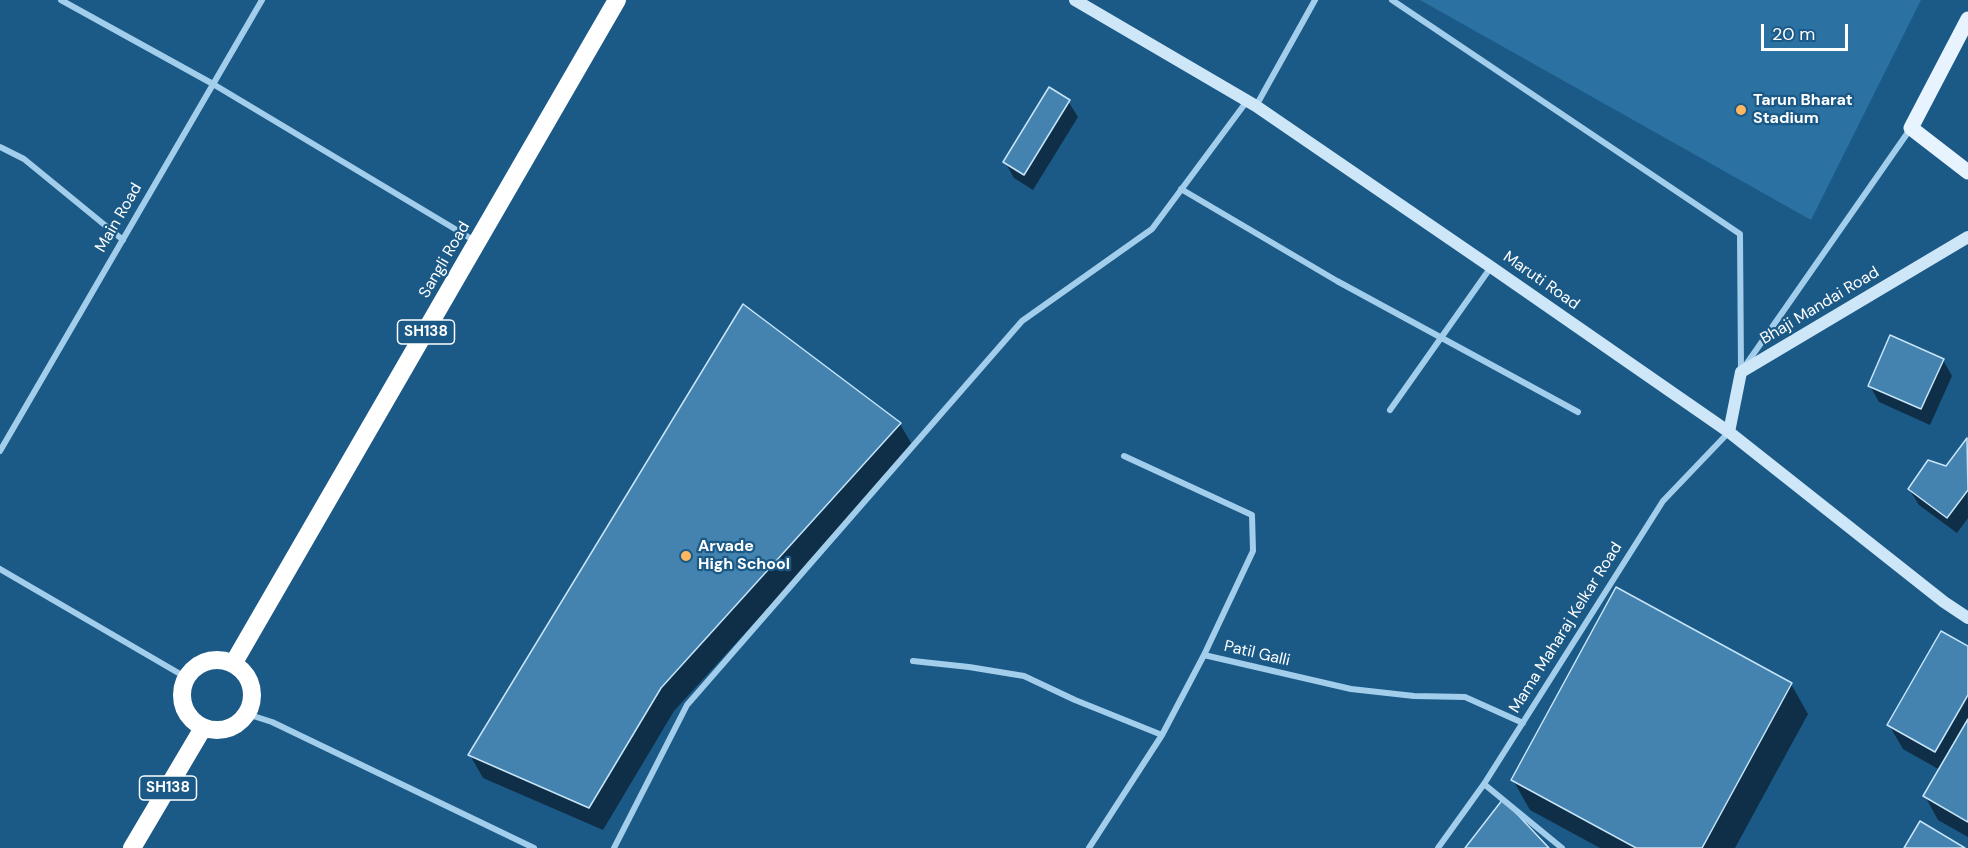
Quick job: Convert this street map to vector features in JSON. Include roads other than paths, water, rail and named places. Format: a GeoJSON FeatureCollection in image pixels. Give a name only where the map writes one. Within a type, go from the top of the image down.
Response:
{"type":"FeatureCollection","features":[{"type":"Feature","properties":{"kind":"highway","name":"Sangli Road"},"geometry":{"type":"LineString","coordinates":[[234,664],[617,0]]}},
{"type":"Feature","properties":{"kind":"highway"},"geometry":{"type":"LineString","coordinates":[[223,661],[234,664],[243,671],[252,691],[252,703],[247,714],[233,727],[213,731],[203,728],[193,722],[182,701],[187,678],[202,663],[223,661]]}},
{"type":"Feature","properties":{"kind":"highway","name":"SH138"},"geometry":{"type":"LineString","coordinates":[[132,848],[203,728]]}},
{"type":"Feature","properties":{"kind":"main road"},"geometry":{"type":"LineString","coordinates":[[1968,18],[1911,128],[1968,172]]}},
{"type":"Feature","properties":{"kind":"street"},"geometry":{"type":"LineString","coordinates":[[61,0],[213,84],[477,243]]}},
{"type":"Feature","properties":{"kind":"street","name":"Main Road"},"geometry":{"type":"LineString","coordinates":[[0,451],[262,0]]}},
{"type":"Feature","properties":{"kind":"street","name":"Maruti Road"},"geometry":{"type":"LineString","coordinates":[[1076,0],[1251,103],[1491,267],[1729,432],[1944,602],[1968,618]]}},
{"type":"Feature","properties":{"kind":"street"},"geometry":{"type":"LineString","coordinates":[[614,848],[687,705],[1022,321],[1152,228],[1251,103],[1315,0]]}},
{"type":"Feature","properties":{"kind":"street"},"geometry":{"type":"LineString","coordinates":[[1392,0],[1740,234],[1741,372],[1729,432]]}},
{"type":"Feature","properties":{"kind":"street"},"geometry":{"type":"LineString","coordinates":[[1741,372],[1911,128]]}},
{"type":"Feature","properties":{"kind":"street"},"geometry":{"type":"LineString","coordinates":[[0,147],[24,159],[123,240]]}},
{"type":"Feature","properties":{"kind":"street"},"geometry":{"type":"LineString","coordinates":[[1181,189],[1337,281],[1578,412]]}},
{"type":"Feature","properties":{"kind":"street","name":"Bhaji Mandai Road"},"geometry":{"type":"LineString","coordinates":[[1741,372],[1968,237]]}},
{"type":"Feature","properties":{"kind":"street"},"geometry":{"type":"LineString","coordinates":[[1390,410],[1491,267]]}},
{"type":"Feature","properties":{"kind":"street","name":"Mama Maharaj Kelkar Road"},"geometry":{"type":"LineString","coordinates":[[1438,848],[1484,784],[1663,501],[1729,432]]}},
{"type":"Feature","properties":{"kind":"street"},"geometry":{"type":"LineString","coordinates":[[1124,456],[1252,515],[1253,551],[1204,656]]}},
{"type":"Feature","properties":{"kind":"street"},"geometry":{"type":"LineString","coordinates":[[0,569],[187,678]]}},
{"type":"Feature","properties":{"kind":"street","name":"Patil Galli"},"geometry":{"type":"LineString","coordinates":[[1089,848],[1162,735],[1204,656],[1351,689],[1414,696],[1465,697],[1523,723]]}},
{"type":"Feature","properties":{"kind":"street"},"geometry":{"type":"LineString","coordinates":[[913,661],[1024,676],[1075,700],[1162,735]]}},
{"type":"Feature","properties":{"kind":"street"},"geometry":{"type":"LineString","coordinates":[[247,714],[272,722],[534,848]]}},
{"type":"Feature","properties":{"kind":"street"},"geometry":{"type":"LineString","coordinates":[[1484,784],[1562,848]]}},
{"type":"Feature","properties":{"kind":"place","name":"Tarun Bharat Stadium"},"geometry":{"type":"Point","coordinates":[1741,110]}},
{"type":"Feature","properties":{"kind":"place","name":"Arvade High School"},"geometry":{"type":"Point","coordinates":[686,556]}}]}
